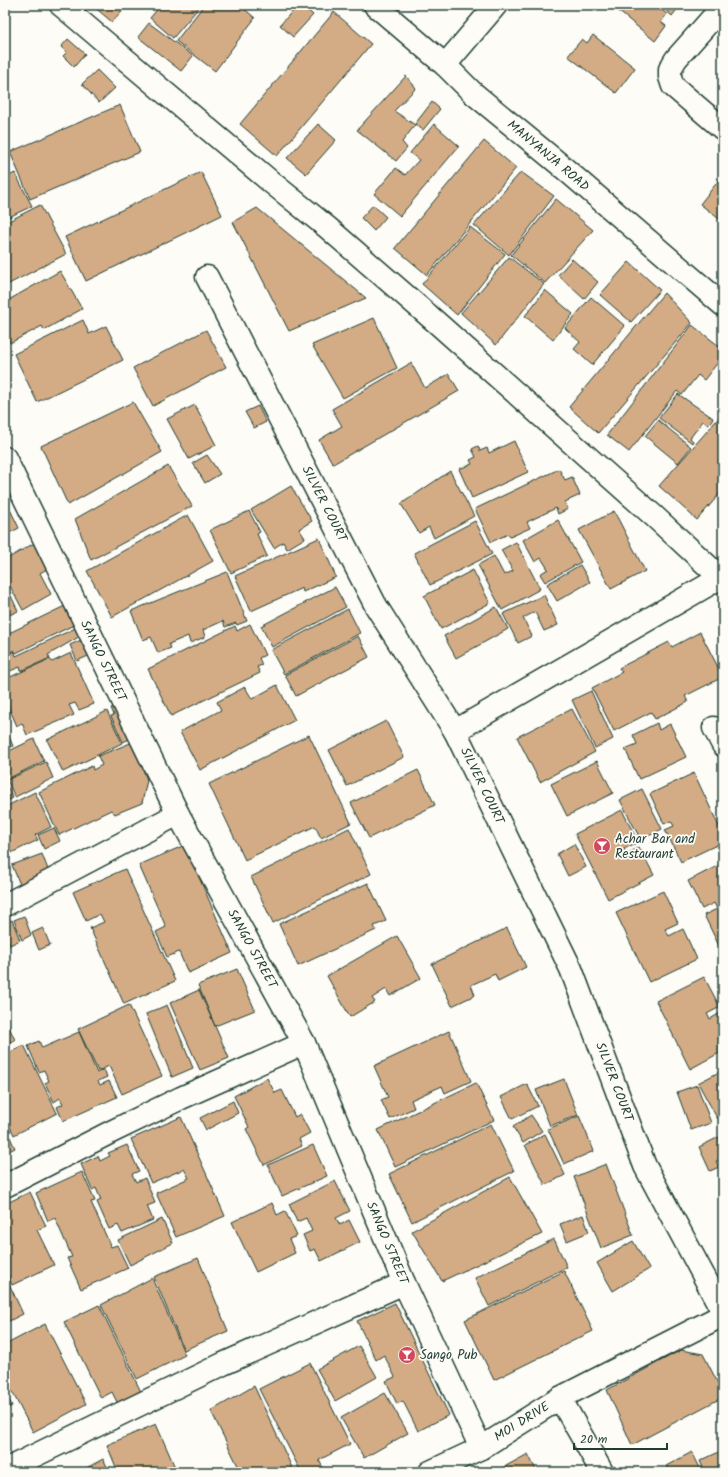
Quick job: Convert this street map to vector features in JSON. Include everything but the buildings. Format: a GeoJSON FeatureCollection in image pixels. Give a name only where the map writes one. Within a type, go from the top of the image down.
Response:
{"type":"FeatureCollection","features":[{"type":"Feature","properties":{"kind":"street"},"geometry":{"type":"LineString","coordinates":[[61,5],[352,249],[655,517],[722,579],[454,731]]}},
{"type":"Feature","properties":{"kind":"street","name":"MANYANJA ROAD"},"geometry":{"type":"LineString","coordinates":[[375,5],[445,65],[473,93],[558,163],[723,305]]}},
{"type":"Feature","properties":{"kind":"street"},"geometry":{"type":"LineString","coordinates":[[445,65],[496,5]]}},
{"type":"Feature","properties":{"kind":"street"},"geometry":{"type":"LineString","coordinates":[[723,6],[676,59],[670,69],[670,76],[673,86],[723,129]]}},
{"type":"Feature","properties":{"kind":"street","name":"SILVER COURT"},"geometry":{"type":"LineString","coordinates":[[207,277],[376,606],[454,731],[571,969],[645,1166],[723,1314]]}},
{"type":"Feature","properties":{"kind":"street","name":"SANGO STREET"},"geometry":{"type":"LineString","coordinates":[[5,458],[178,814],[304,1043],[404,1283],[481,1448]]}},
{"type":"Feature","properties":{"kind":"street"},"geometry":{"type":"LineString","coordinates":[[5,905],[178,814]]}},
{"type":"Feature","properties":{"kind":"street"},"geometry":{"type":"LineString","coordinates":[[5,1186],[181,1098],[304,1043]]}},
{"type":"Feature","properties":{"kind":"street"},"geometry":{"type":"LineString","coordinates":[[5,1470],[223,1364],[404,1283]]}},
{"type":"Feature","properties":{"kind":"street"},"geometry":{"type":"LineString","coordinates":[[560,1398],[723,1314]]}},
{"type":"Feature","properties":{"kind":"street","name":"MOI DRIVE"},"geometry":{"type":"LineString","coordinates":[[430,1472],[481,1448],[560,1398],[602,1472]]}},
{"type":"Feature","properties":{"kind":"place","name":"Achar Bar and Restaurant"},"geometry":{"type":"Point","coordinates":[602,846]}},
{"type":"Feature","properties":{"kind":"place","name":"Sango Pub"},"geometry":{"type":"Point","coordinates":[407,1355]}}]}
